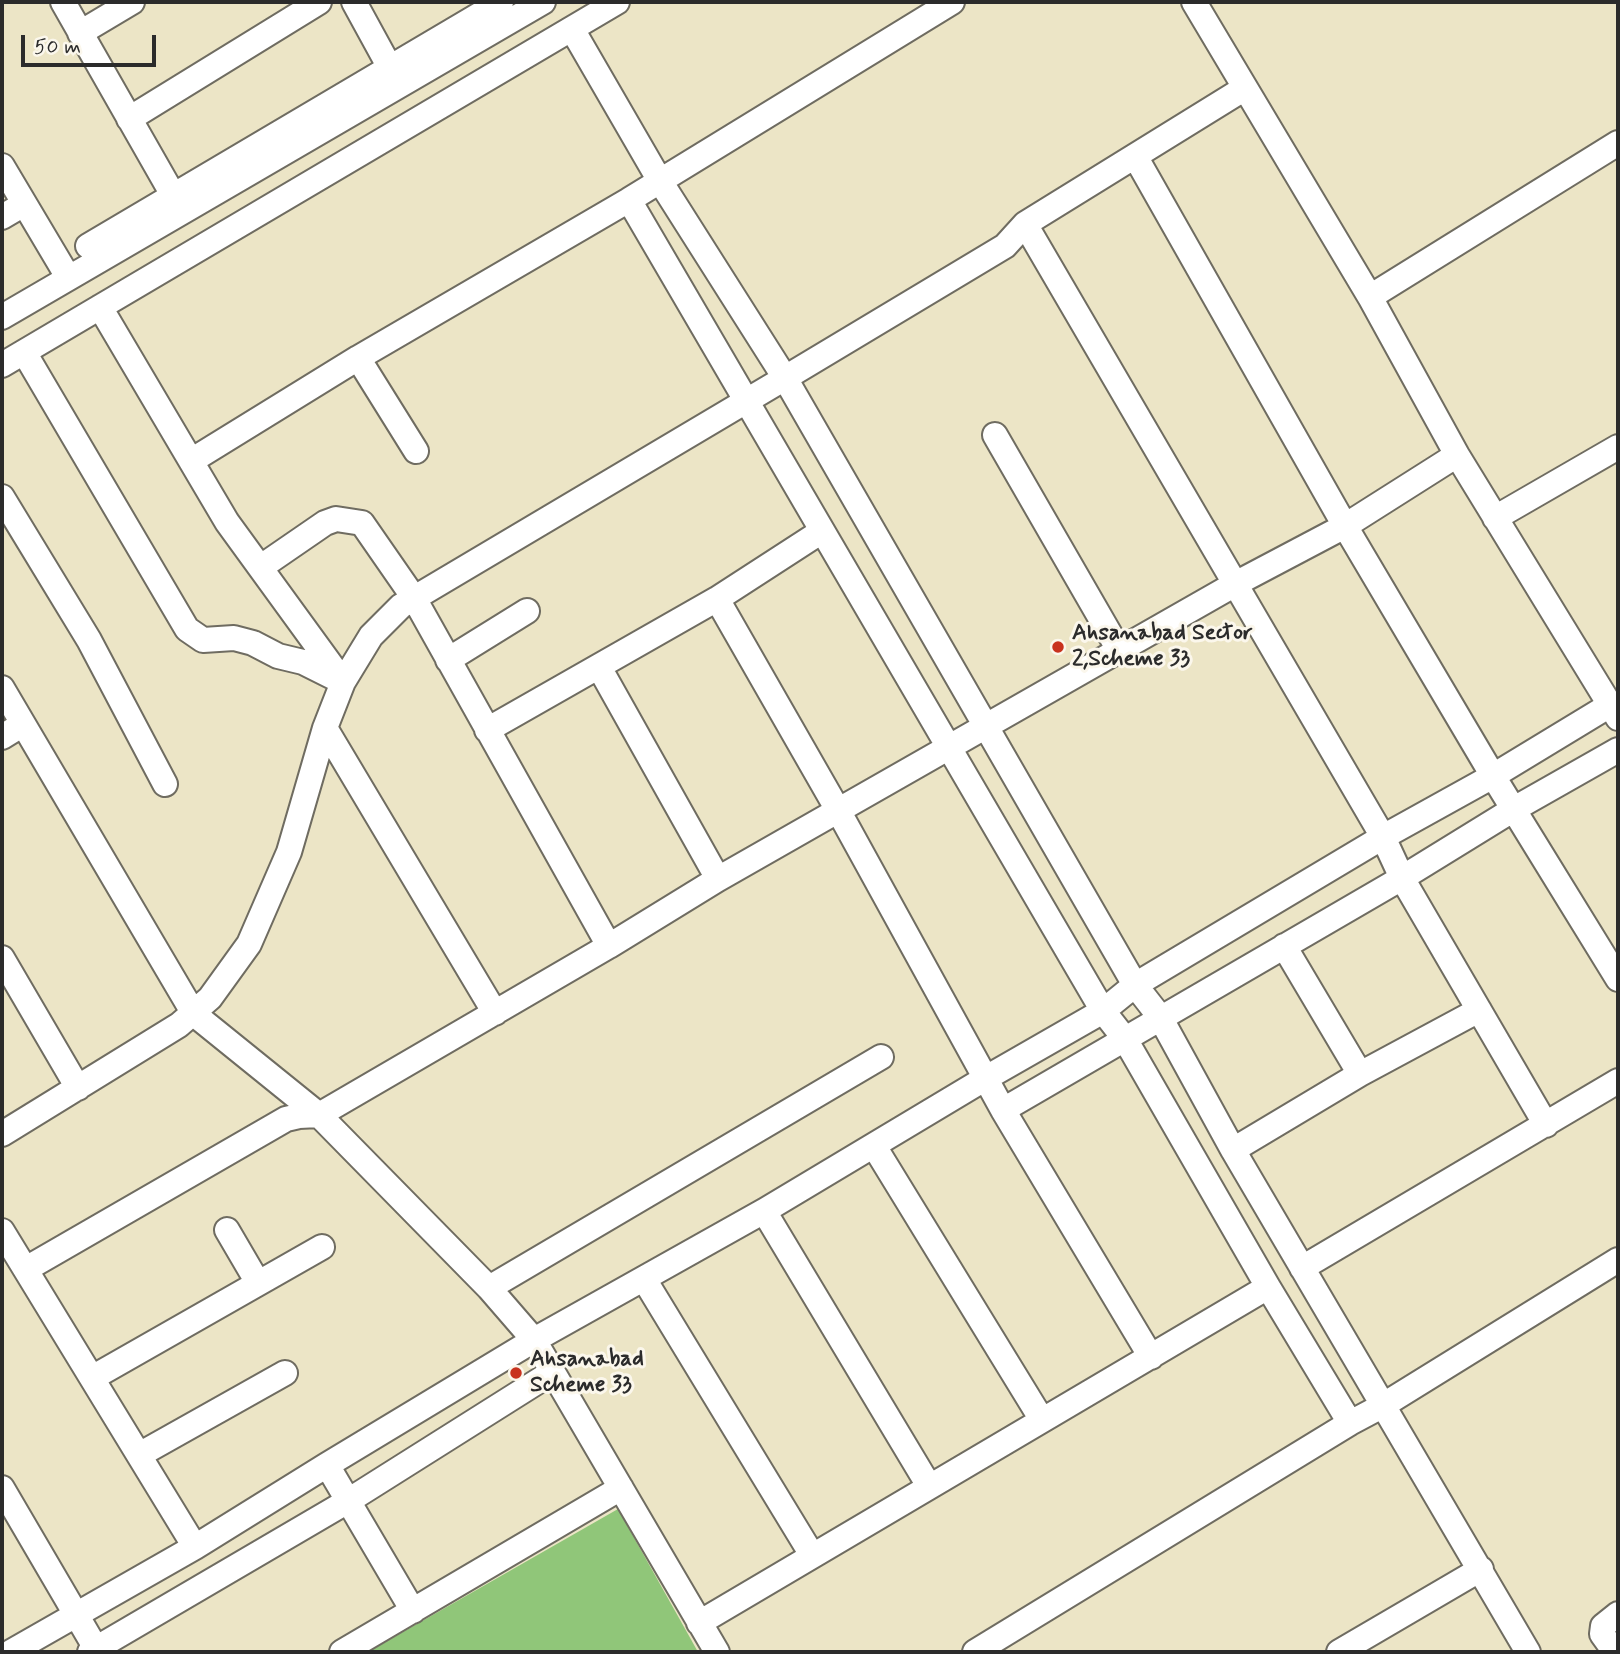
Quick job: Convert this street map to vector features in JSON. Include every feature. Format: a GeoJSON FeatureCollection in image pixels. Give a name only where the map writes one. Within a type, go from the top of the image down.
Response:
{"type":"FeatureCollection","features":[{"type":"Feature","properties":{"kind":"street"},"geometry":{"type":"LineString","coordinates":[[63,2],[173,195]]}},
{"type":"Feature","properties":{"kind":"street"},"geometry":{"type":"LineString","coordinates":[[80,33],[132,2]]}},
{"type":"Feature","properties":{"kind":"street"},"geometry":{"type":"LineString","coordinates":[[129,119],[319,2]]}},
{"type":"Feature","properties":{"kind":"street"},"geometry":{"type":"LineString","coordinates":[[354,2],[389,66]]}},
{"type":"Feature","properties":{"kind":"street"},"geometry":{"type":"LineString","coordinates":[[88,246],[501,2]]}},
{"type":"Feature","properties":{"kind":"street"},"geometry":{"type":"LineString","coordinates":[[2,317],[542,2]]}},
{"type":"Feature","properties":{"kind":"street"},"geometry":{"type":"LineString","coordinates":[[2,366],[617,2]]}},
{"type":"Feature","properties":{"kind":"street"},"geometry":{"type":"LineString","coordinates":[[191,461],[358,358],[629,200],[952,2]]}},
{"type":"Feature","properties":{"kind":"street"},"geometry":{"type":"LineString","coordinates":[[11,1652],[195,1548],[534,1340],[764,1211],[1103,1011],[1135,985],[1382,837],[1614,711],[1457,455],[1370,297],[1194,2]]}},
{"type":"Feature","properties":{"kind":"street"},"geometry":{"type":"LineString","coordinates":[[572,29],[660,181],[785,378],[1135,985],[1160,1017],[1233,1150],[1528,1652]]}},
{"type":"Feature","properties":{"kind":"street"},"geometry":{"type":"LineString","coordinates":[[2,1134],[194,1014],[210,998],[249,944],[289,852],[325,728],[343,682],[371,636],[401,606],[1005,246],[1025,224],[1245,88]]}},
{"type":"Feature","properties":{"kind":"street"},"geometry":{"type":"LineString","coordinates":[[1370,297],[1618,143]]}},
{"type":"Feature","properties":{"kind":"street"},"geometry":{"type":"LineString","coordinates":[[1135,156],[1345,526],[1493,776],[1618,979]]}},
{"type":"Feature","properties":{"kind":"street"},"geometry":{"type":"LineString","coordinates":[[2,166],[68,277]]}},
{"type":"Feature","properties":{"kind":"street"},"geometry":{"type":"LineString","coordinates":[[629,200],[1103,1011],[1125,1039],[1350,1423]]}},
{"type":"Feature","properties":{"kind":"street"},"geometry":{"type":"LineString","coordinates":[[2,217],[24,204]]}},
{"type":"Feature","properties":{"kind":"street"},"geometry":{"type":"LineString","coordinates":[[1025,224],[1237,583],[1382,837],[1402,878],[1546,1125]]}},
{"type":"Feature","properties":{"kind":"street"},"geometry":{"type":"LineString","coordinates":[[100,307],[227,522],[343,682]]}},
{"type":"Feature","properties":{"kind":"street"},"geometry":{"type":"LineString","coordinates":[[24,352],[187,629],[203,640],[234,638],[253,643],[278,656],[303,662],[343,682]]}},
{"type":"Feature","properties":{"kind":"street"},"geometry":{"type":"LineString","coordinates":[[358,358],[416,452]]}},
{"type":"Feature","properties":{"kind":"street"},"geometry":{"type":"LineString","coordinates":[[995,435],[1119,650]]}},
{"type":"Feature","properties":{"kind":"street"},"geometry":{"type":"LineString","coordinates":[[1495,518],[1618,447]]}},
{"type":"Feature","properties":{"kind":"street"},"geometry":{"type":"LineString","coordinates":[[26,1269],[286,1119],[319,1115],[609,946],[718,879],[1237,583],[1345,526],[1457,455]]}},
{"type":"Feature","properties":{"kind":"street"},"geometry":{"type":"LineString","coordinates":[[2,497],[89,640],[165,784]]}},
{"type":"Feature","properties":{"kind":"street"},"geometry":{"type":"LineString","coordinates":[[261,568],[325,523],[336,519],[362,523],[414,598],[609,946]]}},
{"type":"Feature","properties":{"kind":"street"},"geometry":{"type":"LineString","coordinates":[[487,730],[717,600],[822,531]]}},
{"type":"Feature","properties":{"kind":"street"},"geometry":{"type":"LineString","coordinates":[[717,600],[839,812],[1003,1110],[1151,1357]]}},
{"type":"Feature","properties":{"kind":"street"},"geometry":{"type":"LineString","coordinates":[[448,660],[527,611]]}},
{"type":"Feature","properties":{"kind":"street"},"geometry":{"type":"LineString","coordinates":[[599,667],[718,879]]}},
{"type":"Feature","properties":{"kind":"street"},"geometry":{"type":"LineString","coordinates":[[2,688],[12,730],[194,1014],[319,1115],[489,1288],[534,1340],[717,1652]]}},
{"type":"Feature","properties":{"kind":"street"},"geometry":{"type":"LineString","coordinates":[[325,728],[495,1013]]}},
{"type":"Feature","properties":{"kind":"street"},"geometry":{"type":"LineString","coordinates":[[1003,1110],[1618,750]]}},
{"type":"Feature","properties":{"kind":"street"},"geometry":{"type":"LineString","coordinates":[[1284,946],[1360,1074]]}},
{"type":"Feature","properties":{"kind":"street"},"geometry":{"type":"LineString","coordinates":[[2,958],[78,1088]]}},
{"type":"Feature","properties":{"kind":"street"},"geometry":{"type":"LineString","coordinates":[[1233,1150],[1360,1074],[1479,1010]]}},
{"type":"Feature","properties":{"kind":"street"},"geometry":{"type":"LineString","coordinates":[[489,1288],[881,1057]]}},
{"type":"Feature","properties":{"kind":"street"},"geometry":{"type":"LineString","coordinates":[[1302,1268],[1618,1081]]}},
{"type":"Feature","properties":{"kind":"street"},"geometry":{"type":"LineString","coordinates":[[874,1146],[1042,1420]]}},
{"type":"Feature","properties":{"kind":"street"},"geometry":{"type":"LineString","coordinates":[[764,1211],[929,1486]]}},
{"type":"Feature","properties":{"kind":"street"},"geometry":{"type":"LineString","coordinates":[[227,1230],[258,1283]]}},
{"type":"Feature","properties":{"kind":"street"},"geometry":{"type":"LineString","coordinates":[[2,1231],[195,1548]]}},
{"type":"Feature","properties":{"kind":"street"},"geometry":{"type":"LineString","coordinates":[[92,1378],[322,1247]]}},
{"type":"Feature","properties":{"kind":"street"},"geometry":{"type":"LineString","coordinates":[[975,1652],[1618,1260]]}},
{"type":"Feature","properties":{"kind":"street"},"geometry":{"type":"LineString","coordinates":[[644,1279],[812,1555]]}},
{"type":"Feature","properties":{"kind":"street"},"geometry":{"type":"LineString","coordinates":[[699,1623],[1268,1287]]}},
{"type":"Feature","properties":{"kind":"street"},"geometry":{"type":"LineString","coordinates":[[139,1455],[285,1373]]}},
{"type":"Feature","properties":{"kind":"street"},"geometry":{"type":"LineString","coordinates":[[2,1488],[94,1651],[348,1501],[551,1373]]}},
{"type":"Feature","properties":{"kind":"street"},"geometry":{"type":"LineString","coordinates":[[327,1465],[412,1611]]}},
{"type":"Feature","properties":{"kind":"street"},"geometry":{"type":"LineString","coordinates":[[342,1652],[621,1488]]}},
{"type":"Feature","properties":{"kind":"street"},"geometry":{"type":"LineString","coordinates":[[1339,1652],[1481,1569]]}},
{"type":"Feature","properties":{"kind":"street"},"geometry":{"type":"LineString","coordinates":[[1615,1652],[1602,1634],[1603,1626],[1618,1615]]}},
{"type":"Feature","properties":{"kind":"green space"},"geometry":{"type":"Polygon","coordinates":[[[618,1509],[698,1652],[368,1652],[618,1509]]]}},
{"type":"Feature","properties":{"kind":"place","name":"Ahsanabad Sector 2,Scheme 33"},"geometry":{"type":"Point","coordinates":[1058,647]}},
{"type":"Feature","properties":{"kind":"place","name":"Ahsanabad Scheme 33"},"geometry":{"type":"Point","coordinates":[516,1373]}}]}
